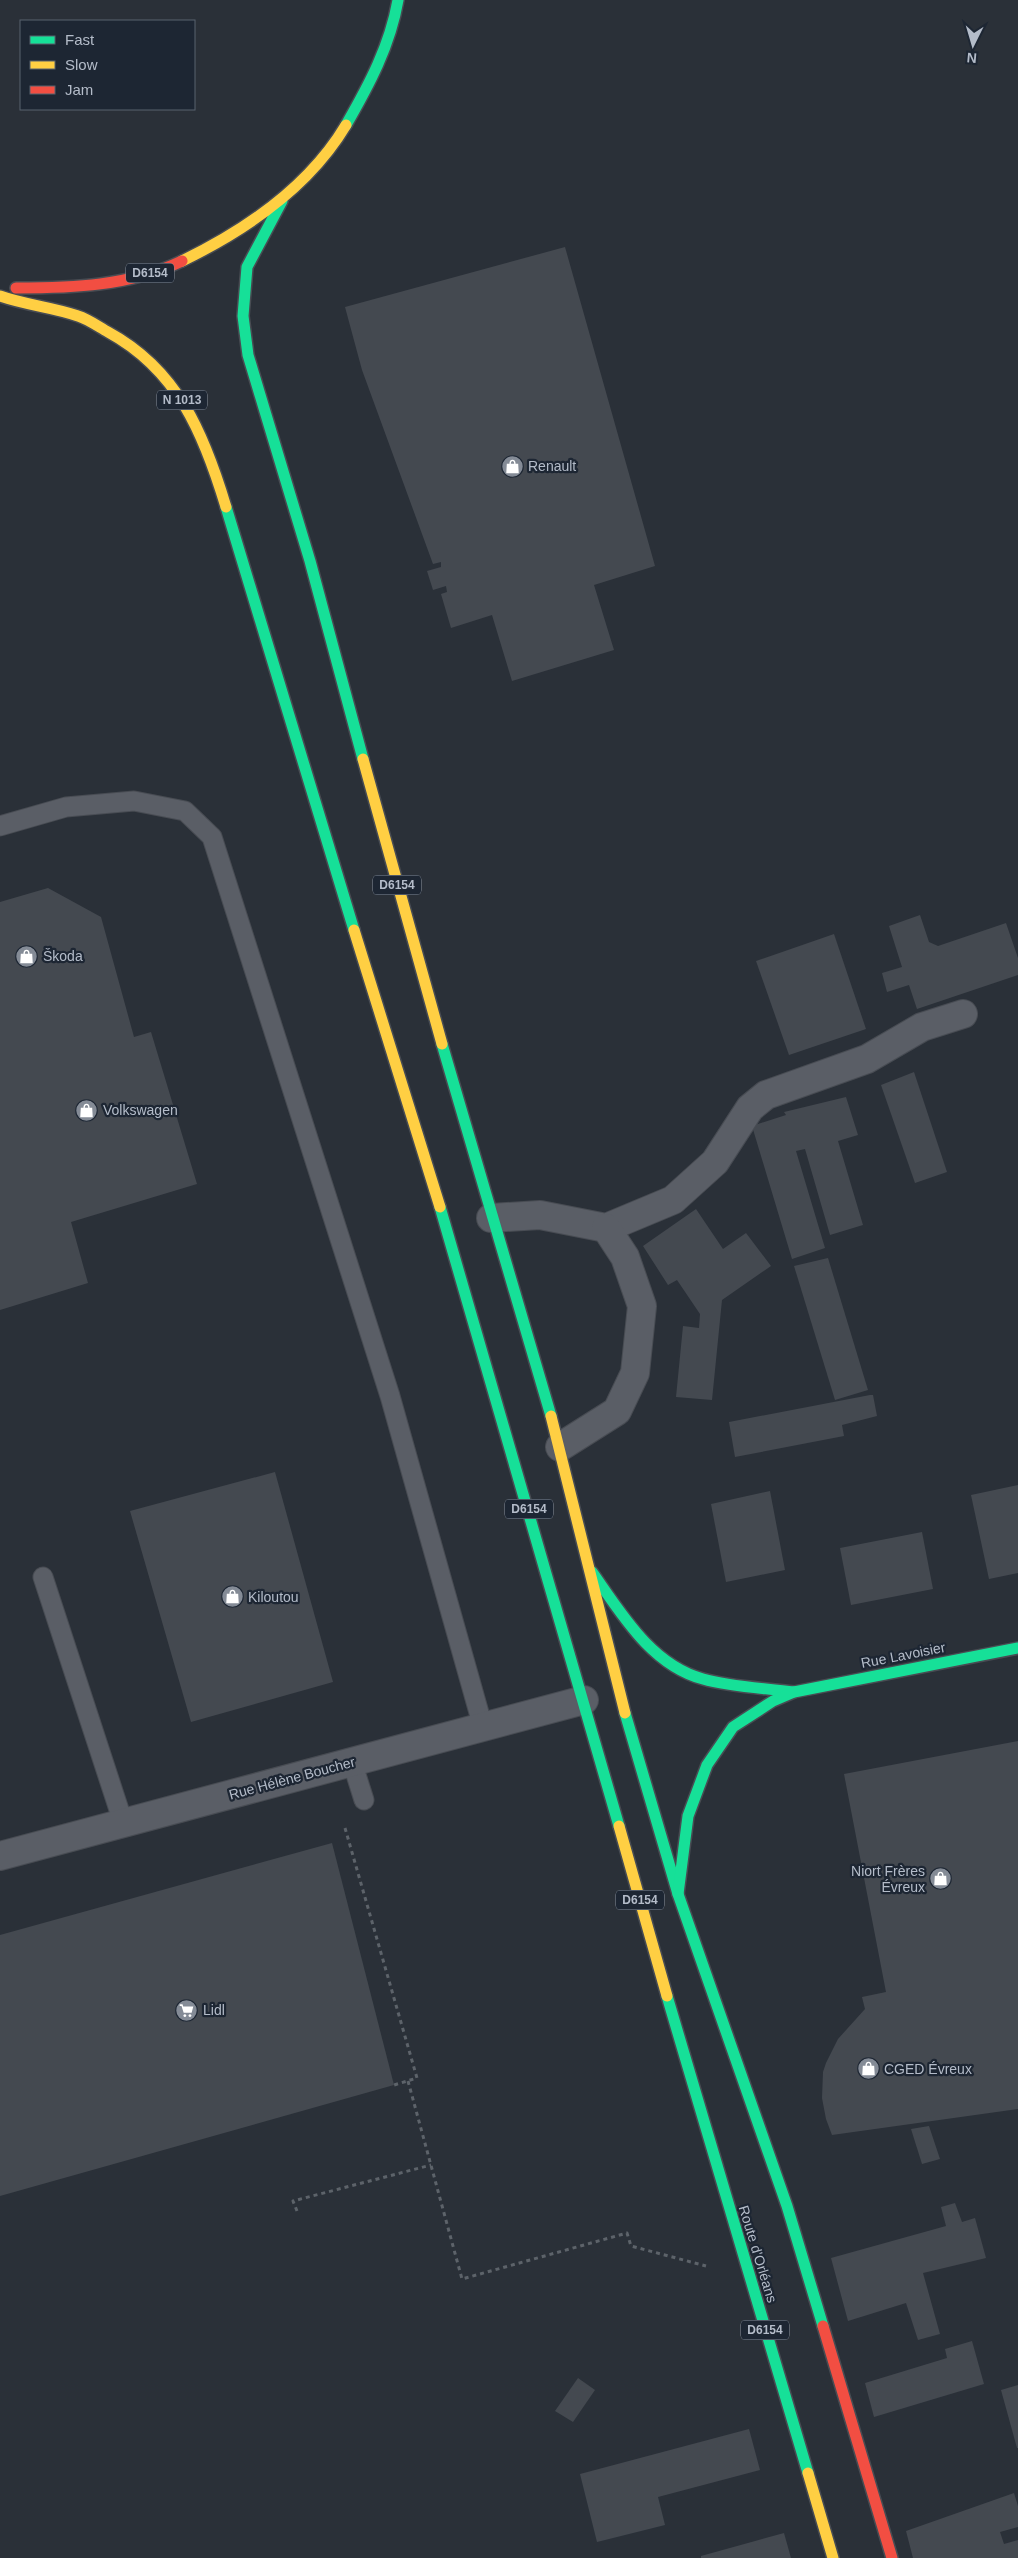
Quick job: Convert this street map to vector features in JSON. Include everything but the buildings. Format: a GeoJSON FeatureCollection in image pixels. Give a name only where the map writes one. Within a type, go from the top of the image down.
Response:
{"type":"FeatureCollection","features":[{"type":"Feature","properties":{"kind":"main road","name":"D6154"},"geometry":{"type":"LineString","coordinates":[[0,286],[52,291],[135,279],[213,248],[282,200],[322,160],[355,113],[381,61],[398,0]]}},
{"type":"Feature","properties":{"kind":"main road","name":"D6154"},"geometry":{"type":"LineString","coordinates":[[282,200],[248,267],[243,316],[248,355],[310,561],[398,890],[491,1218],[560,1447],[632,1740],[678,1894],[787,2206],[892,2558]]}},
{"type":"Feature","properties":{"kind":"main road","name":"N 1013"},"geometry":{"type":"LineString","coordinates":[[0,296],[79,316],[125,340],[145,355],[166,375],[182,399],[205,447],[224,500],[255,604]]}},
{"type":"Feature","properties":{"kind":"main road","name":"D6154"},"geometry":{"type":"LineString","coordinates":[[255,604],[345,905],[453,1248],[584,1700]]}},
{"type":"Feature","properties":{"kind":"main road","name":"Rue Lavoisier"},"geometry":{"type":"LineString","coordinates":[[592,1572],[628,1624],[663,1660],[702,1679],[794,1692]]}},
{"type":"Feature","properties":{"kind":"main road","name":"Rue Lavoisier"},"geometry":{"type":"LineString","coordinates":[[678,1894],[688,1816],[707,1765],[733,1727],[773,1701],[794,1692],[1018,1648]]}},
{"type":"Feature","properties":{"kind":"main road","name":"Route d'Orléans"},"geometry":{"type":"LineString","coordinates":[[584,1700],[696,2101],[833,2558]]}},
{"type":"Feature","properties":{"kind":"street"},"geometry":{"type":"LineString","coordinates":[[491,1218],[540,1215],[606,1228],[673,1200],[715,1162],[750,1108],[766,1095],[867,1059],[922,1027],[963,1014]]}},
{"type":"Feature","properties":{"kind":"street"},"geometry":{"type":"LineString","coordinates":[[560,1447],[617,1411],[635,1373],[642,1306],[625,1257],[606,1228]]}},
{"type":"Feature","properties":{"kind":"street","name":"Rue Hélène Boucher"},"geometry":{"type":"LineString","coordinates":[[0,1856],[584,1700]]}},
{"type":"Feature","properties":{"kind":"lane"},"geometry":{"type":"LineString","coordinates":[[0,826],[66,807],[134,801],[185,811],[212,836],[390,1396],[483,1727]]}},
{"type":"Feature","properties":{"kind":"lane"},"geometry":{"type":"LineString","coordinates":[[43,1577],[124,1822]]}},
{"type":"Feature","properties":{"kind":"lane"},"geometry":{"type":"LineString","coordinates":[[352,1762],[364,1800]]}},
{"type":"Feature","properties":{"kind":"path"},"geometry":{"type":"LineString","coordinates":[[344,1822],[417,2078],[394,2085]]}},
{"type":"Feature","properties":{"kind":"path"},"geometry":{"type":"LineString","coordinates":[[408,2081],[462,2279],[627,2233],[631,2246],[706,2266]]}},
{"type":"Feature","properties":{"kind":"path"},"geometry":{"type":"LineString","coordinates":[[297,2211],[293,2201],[431,2165]]}},
{"type":"Feature","properties":{"kind":"traffic: fast"},"geometry":{"type":"LineString","coordinates":[[346,125],[378,65],[390,33],[398,0]]}},
{"type":"Feature","properties":{"kind":"traffic: fast"},"geometry":{"type":"LineString","coordinates":[[282,201],[247,267],[243,316],[248,355],[310,561],[363,759]]}},
{"type":"Feature","properties":{"kind":"traffic: fast"},"geometry":{"type":"LineString","coordinates":[[226,507],[354,930]]}},
{"type":"Feature","properties":{"kind":"traffic: fast"},"geometry":{"type":"LineString","coordinates":[[442,1044],[551,1416]]}},
{"type":"Feature","properties":{"kind":"traffic: fast"},"geometry":{"type":"LineString","coordinates":[[440,1207],[619,1826]]}},
{"type":"Feature","properties":{"kind":"traffic: fast"},"geometry":{"type":"LineString","coordinates":[[592,1572],[639,1636],[653,1650],[684,1672],[725,1684],[794,1692]]}},
{"type":"Feature","properties":{"kind":"traffic: fast"},"geometry":{"type":"LineString","coordinates":[[678,1894],[688,1816],[707,1765],[733,1727],[773,1701],[794,1692],[1018,1648]]}},
{"type":"Feature","properties":{"kind":"traffic: fast"},"geometry":{"type":"LineString","coordinates":[[625,1713],[678,1894],[787,2206],[823,2326]]}},
{"type":"Feature","properties":{"kind":"traffic: fast"},"geometry":{"type":"LineString","coordinates":[[667,1996],[808,2473]]}},
{"type":"Feature","properties":{"kind":"traffic: slow"},"geometry":{"type":"LineString","coordinates":[[182,261],[206,249],[274,205],[314,168],[346,125]]}},
{"type":"Feature","properties":{"kind":"traffic: slow"},"geometry":{"type":"LineString","coordinates":[[0,296],[86,319],[132,347],[153,365],[185,406],[208,454],[226,507]]}},
{"type":"Feature","properties":{"kind":"traffic: slow"},"geometry":{"type":"LineString","coordinates":[[363,759],[442,1044]]}},
{"type":"Feature","properties":{"kind":"traffic: slow"},"geometry":{"type":"LineString","coordinates":[[354,930],[440,1207]]}},
{"type":"Feature","properties":{"kind":"traffic: slow"},"geometry":{"type":"LineString","coordinates":[[551,1416],[625,1713]]}},
{"type":"Feature","properties":{"kind":"traffic: slow"},"geometry":{"type":"LineString","coordinates":[[619,1826],[667,1996]]}},
{"type":"Feature","properties":{"kind":"traffic: slow"},"geometry":{"type":"LineString","coordinates":[[808,2473],[833,2558]]}},
{"type":"Feature","properties":{"kind":"traffic: jam"},"geometry":{"type":"LineString","coordinates":[[16,288],[79,286],[121,281],[142,276],[182,261]]}},
{"type":"Feature","properties":{"kind":"traffic: jam"},"geometry":{"type":"LineString","coordinates":[[823,2326],[892,2558]]}},
{"type":"Feature","properties":{"kind":"place","name":"Renault"},"geometry":{"type":"Point","coordinates":[512,466]}},
{"type":"Feature","properties":{"kind":"place","name":"Škoda"},"geometry":{"type":"Point","coordinates":[27,956]}},
{"type":"Feature","properties":{"kind":"place","name":"Volkswagen"},"geometry":{"type":"Point","coordinates":[87,1110]}},
{"type":"Feature","properties":{"kind":"place","name":"Kiloutou"},"geometry":{"type":"Point","coordinates":[232,1597]}},
{"type":"Feature","properties":{"kind":"place","name":"Niort Frères Évreux"},"geometry":{"type":"Point","coordinates":[941,1879]}},
{"type":"Feature","properties":{"kind":"place","name":"Lidl"},"geometry":{"type":"Point","coordinates":[187,2010]}},
{"type":"Feature","properties":{"kind":"place","name":"CGED Évreux"},"geometry":{"type":"Point","coordinates":[868,2069]}}]}
